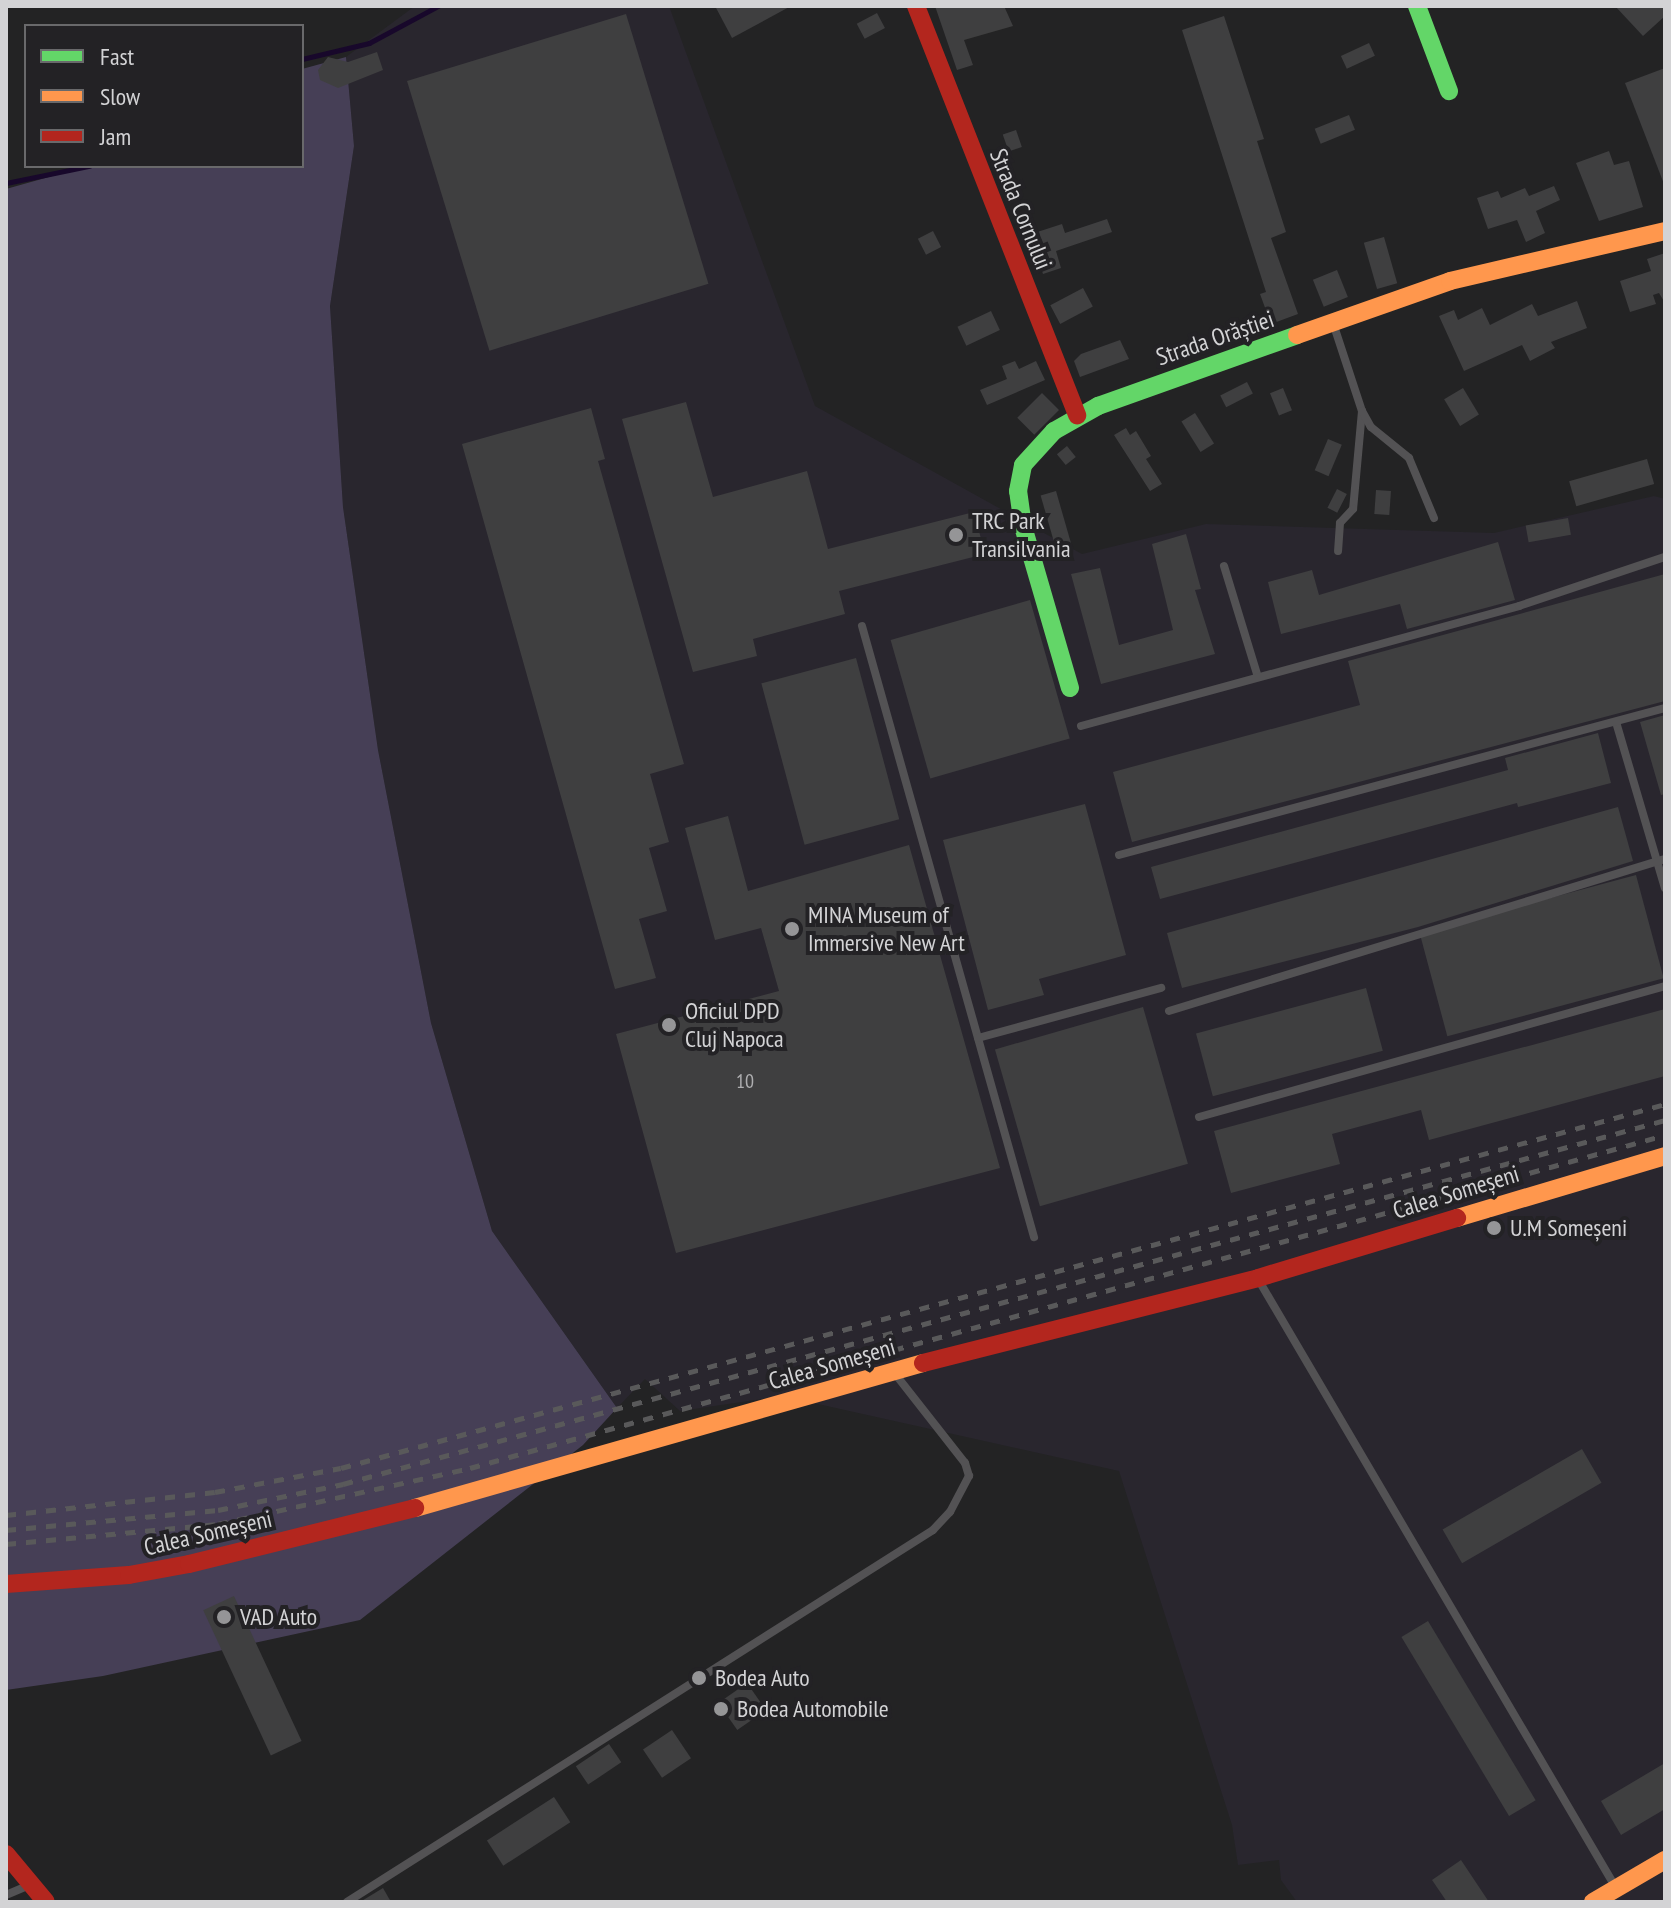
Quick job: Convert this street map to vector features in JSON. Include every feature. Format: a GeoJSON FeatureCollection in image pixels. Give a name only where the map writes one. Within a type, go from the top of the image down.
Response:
{"type":"FeatureCollection","features":[{"type":"Feature","properties":{"kind":"main road"},"geometry":{"type":"LineString","coordinates":[[1417,6],[1449,91]]}},
{"type":"Feature","properties":{"kind":"main road","name":"Strada Cornului"},"geometry":{"type":"LineString","coordinates":[[918,13],[1077,415]]}},
{"type":"Feature","properties":{"kind":"main road","name":"Strada Orăștiei"},"geometry":{"type":"LineString","coordinates":[[1070,688],[1023,526],[1018,491],[1023,465],[1035,447],[1077,415],[1333,322],[1488,270],[1665,231]]}},
{"type":"Feature","properties":{"kind":"main road","name":"Calea Someșeni"},"geometry":{"type":"LineString","coordinates":[[6,1584],[129,1575],[189,1564],[449,1500],[893,1371],[1258,1278],[1665,1156]]}},
{"type":"Feature","properties":{"kind":"main road"},"geometry":{"type":"LineString","coordinates":[[6,1854],[46,1902]]}},
{"type":"Feature","properties":{"kind":"main road"},"geometry":{"type":"LineString","coordinates":[[1593,1902],[1665,1860]]}},
{"type":"Feature","properties":{"kind":"lane"},"geometry":{"type":"LineString","coordinates":[[1333,322],[1362,411],[1371,427],[1409,458],[1434,518]]}},
{"type":"Feature","properties":{"kind":"lane"},"geometry":{"type":"LineString","coordinates":[[1338,551],[1340,523],[1353,509],[1362,411]]}},
{"type":"Feature","properties":{"kind":"lane"},"geometry":{"type":"LineString","coordinates":[[1081,726],[1257,674],[1519,606],[1665,557]]}},
{"type":"Feature","properties":{"kind":"lane"},"geometry":{"type":"LineString","coordinates":[[1224,566],[1257,674]]}},
{"type":"Feature","properties":{"kind":"lane"},"geometry":{"type":"LineString","coordinates":[[862,626],[1034,1237]]}},
{"type":"Feature","properties":{"kind":"lane"},"geometry":{"type":"LineString","coordinates":[[1119,855],[1665,708]]}},
{"type":"Feature","properties":{"kind":"lane"},"geometry":{"type":"LineString","coordinates":[[1616,722],[1662,860],[1665,888]]}},
{"type":"Feature","properties":{"kind":"lane"},"geometry":{"type":"LineString","coordinates":[[1169,1011],[1662,860]]}},
{"type":"Feature","properties":{"kind":"lane"},"geometry":{"type":"LineString","coordinates":[[1199,1117],[1665,986]]}},
{"type":"Feature","properties":{"kind":"lane"},"geometry":{"type":"LineString","coordinates":[[978,1038],[1161,988]]}},
{"type":"Feature","properties":{"kind":"lane"},"geometry":{"type":"LineString","coordinates":[[1258,1278],[1616,1889]]}},
{"type":"Feature","properties":{"kind":"lane"},"geometry":{"type":"LineString","coordinates":[[347,1902],[933,1530],[950,1512],[969,1476],[965,1463],[893,1371]]}},
{"type":"Feature","properties":{"kind":"lane"},"geometry":{"type":"LineString","coordinates":[[6,1895],[32,1883]]}},
{"type":"Feature","properties":{"kind":"shaded area"},"geometry":{"type":"Polygon","coordinates":[[[415,6],[669,6],[815,406],[1082,554],[1206,524],[1494,533],[1654,496],[1665,499],[1665,1902],[1297,1902],[1281,1880],[1279,1860],[1238,1865],[1232,1825],[1119,1471],[782,1396],[680,1411],[645,1379],[617,1408],[492,1231],[431,1023],[378,750],[343,507],[330,306],[354,146],[346,57],[415,6]]]}},
{"type":"Feature","properties":{"kind":"shaded area"},"geometry":{"type":"Polygon","coordinates":[[[346,57],[354,146],[330,306],[343,507],[378,750],[431,1023],[492,1231],[617,1408],[583,1445],[360,1620],[103,1676],[6,1690],[6,189],[81,168],[304,168],[304,68],[346,57]]]}},
{"type":"Feature","properties":{"kind":"building"},"geometry":{"type":"Polygon","coordinates":[[[715,6],[791,6],[732,38],[715,6]]]}},
{"type":"Feature","properties":{"kind":"building"},"geometry":{"type":"Polygon","coordinates":[[[935,6],[1004,6],[1013,26],[964,40],[973,65],[957,70],[935,6]]]}},
{"type":"Feature","properties":{"kind":"building"},"geometry":{"type":"Polygon","coordinates":[[[1615,6],[1665,6],[1665,16],[1643,36],[1615,6]]]}},
{"type":"Feature","properties":{"kind":"building"},"geometry":{"type":"Polygon","coordinates":[[[877,13],[885,28],[865,39],[857,24],[877,13]]]}},
{"type":"Feature","properties":{"kind":"building"},"geometry":{"type":"Polygon","coordinates":[[[626,14],[708,284],[489,351],[407,81],[626,14]]]}},
{"type":"Feature","properties":{"kind":"building"},"geometry":{"type":"Polygon","coordinates":[[[1224,16],[1264,139],[1257,141],[1286,232],[1271,238],[1298,314],[1271,324],[1260,294],[1266,292],[1182,30],[1224,16]]]}},
{"type":"Feature","properties":{"kind":"building"},"geometry":{"type":"Polygon","coordinates":[[[1369,43],[1375,56],[1347,69],[1341,56],[1369,43]]]}},
{"type":"Feature","properties":{"kind":"building"},"geometry":{"type":"Polygon","coordinates":[[[377,52],[383,70],[338,88],[320,80],[318,70],[328,57],[348,62],[377,52]]]}},
{"type":"Feature","properties":{"kind":"building"},"geometry":{"type":"Polygon","coordinates":[[[1665,68],[1665,184],[1664,184],[1625,83],[1665,68]]]}},
{"type":"Feature","properties":{"kind":"building"},"geometry":{"type":"Polygon","coordinates":[[[1349,115],[1355,130],[1321,144],[1315,129],[1349,115]]]}},
{"type":"Feature","properties":{"kind":"building"},"geometry":{"type":"Polygon","coordinates":[[[1016,130],[1022,147],[1009,152],[1003,135],[1016,130]]]}},
{"type":"Feature","properties":{"kind":"building"},"geometry":{"type":"Polygon","coordinates":[[[1609,151],[1614,165],[1629,161],[1643,207],[1599,221],[1576,163],[1609,151]]]}},
{"type":"Feature","properties":{"kind":"building"},"geometry":{"type":"Polygon","coordinates":[[[1554,186],[1560,200],[1536,211],[1545,233],[1526,242],[1517,220],[1488,229],[1477,198],[1498,191],[1501,198],[1525,188],[1529,196],[1554,186]]]}},
{"type":"Feature","properties":{"kind":"building"},"geometry":{"type":"Polygon","coordinates":[[[1107,219],[1112,232],[1056,251],[1061,268],[1043,274],[1035,249],[1029,251],[1025,236],[1062,224],[1065,233],[1107,219]]]}},
{"type":"Feature","properties":{"kind":"building"},"geometry":{"type":"Polygon","coordinates":[[[933,231],[941,247],[926,255],[918,239],[933,231]]]}},
{"type":"Feature","properties":{"kind":"building"},"geometry":{"type":"Polygon","coordinates":[[[1384,237],[1397,283],[1377,289],[1364,243],[1384,237]]]}},
{"type":"Feature","properties":{"kind":"building"},"geometry":{"type":"Polygon","coordinates":[[[1665,253],[1665,303],[1659,293],[1653,295],[1656,304],[1630,312],[1620,281],[1651,271],[1647,259],[1665,253]]]}},
{"type":"Feature","properties":{"kind":"building"},"geometry":{"type":"Polygon","coordinates":[[[1337,270],[1348,297],[1324,307],[1313,280],[1337,270]]]}},
{"type":"Feature","properties":{"kind":"building"},"geometry":{"type":"Polygon","coordinates":[[[1083,288],[1093,307],[1060,324],[1050,305],[1083,288]]]}},
{"type":"Feature","properties":{"kind":"building"},"geometry":{"type":"Polygon","coordinates":[[[1577,301],[1587,328],[1551,342],[1555,348],[1530,361],[1522,345],[1464,371],[1439,316],[1454,310],[1458,320],[1482,308],[1490,325],[1532,304],[1538,316],[1577,301]]]}},
{"type":"Feature","properties":{"kind":"building"},"geometry":{"type":"Polygon","coordinates":[[[991,311],[1000,330],[966,346],[957,327],[991,311]]]}},
{"type":"Feature","properties":{"kind":"building"},"geometry":{"type":"Polygon","coordinates":[[[1120,340],[1129,359],[1080,377],[1074,361],[1081,354],[1120,340]]]}},
{"type":"Feature","properties":{"kind":"building"},"geometry":{"type":"Polygon","coordinates":[[[1015,361],[1019,369],[1036,361],[1045,380],[987,405],[980,390],[1007,379],[1002,366],[1015,361]]]}},
{"type":"Feature","properties":{"kind":"building"},"geometry":{"type":"Polygon","coordinates":[[[1247,382],[1253,394],[1226,407],[1220,396],[1247,382]]]}},
{"type":"Feature","properties":{"kind":"building"},"geometry":{"type":"Polygon","coordinates":[[[1283,388],[1292,410],[1279,415],[1270,393],[1283,388]]]}},
{"type":"Feature","properties":{"kind":"building"},"geometry":{"type":"Polygon","coordinates":[[[1463,388],[1479,415],[1460,426],[1444,399],[1463,388]]]}},
{"type":"Feature","properties":{"kind":"building"},"geometry":{"type":"Polygon","coordinates":[[[1042,393],[1059,410],[1034,435],[1017,418],[1042,393]]]}},
{"type":"Feature","properties":{"kind":"building"},"geometry":{"type":"Polygon","coordinates":[[[686,402],[713,497],[807,471],[828,549],[974,512],[985,554],[839,591],[845,614],[753,639],[757,656],[693,672],[622,419],[686,402]]]}},
{"type":"Feature","properties":{"kind":"building"},"geometry":{"type":"Polygon","coordinates":[[[591,408],[605,459],[598,461],[684,764],[650,774],[669,842],[649,848],[667,911],[639,919],[656,978],[615,989],[462,444],[591,408]]]}},
{"type":"Feature","properties":{"kind":"building"},"geometry":{"type":"Polygon","coordinates":[[[1195,413],[1214,444],[1201,452],[1181,421],[1195,413]]]}},
{"type":"Feature","properties":{"kind":"building"},"geometry":{"type":"Polygon","coordinates":[[[1126,428],[1130,435],[1136,431],[1151,456],[1146,459],[1162,484],[1150,491],[1114,435],[1126,428]]]}},
{"type":"Feature","properties":{"kind":"building"},"geometry":{"type":"Polygon","coordinates":[[[1328,439],[1342,445],[1329,476],[1315,470],[1328,439]]]}},
{"type":"Feature","properties":{"kind":"building"},"geometry":{"type":"Polygon","coordinates":[[[1067,446],[1076,457],[1066,465],[1057,454],[1067,446]]]}},
{"type":"Feature","properties":{"kind":"building"},"geometry":{"type":"Polygon","coordinates":[[[1647,459],[1654,484],[1576,506],[1569,481],[1647,459]]]}},
{"type":"Feature","properties":{"kind":"building"},"geometry":{"type":"Polygon","coordinates":[[[1337,489],[1347,494],[1337,513],[1327,508],[1337,489]]]}},
{"type":"Feature","properties":{"kind":"building"},"geometry":{"type":"Polygon","coordinates":[[[1376,490],[1391,491],[1389,515],[1374,514],[1376,490]]]}},
{"type":"Feature","properties":{"kind":"building"},"geometry":{"type":"Polygon","coordinates":[[[1056,491],[1071,544],[1056,548],[1041,495],[1056,491]]]}},
{"type":"Feature","properties":{"kind":"building"},"geometry":{"type":"Polygon","coordinates":[[[1568,518],[1571,535],[1529,542],[1526,525],[1568,518]]]}},
{"type":"Feature","properties":{"kind":"building"},"geometry":{"type":"Polygon","coordinates":[[[1186,534],[1201,589],[1195,590],[1215,654],[1101,684],[1071,574],[1100,568],[1119,645],[1173,630],[1152,544],[1186,534]]]}},
{"type":"Feature","properties":{"kind":"building"},"geometry":{"type":"Polygon","coordinates":[[[1498,542],[1515,600],[1407,629],[1400,604],[1281,634],[1268,582],[1312,570],[1319,595],[1498,542]]]}},
{"type":"Feature","properties":{"kind":"building"},"geometry":{"type":"Polygon","coordinates":[[[1665,574],[1665,701],[1132,842],[1113,772],[1360,705],[1348,661],[1665,574]]]}},
{"type":"Feature","properties":{"kind":"building"},"geometry":{"type":"Polygon","coordinates":[[[1030,600],[1070,738],[930,778],[891,640],[1030,600]]]}},
{"type":"Feature","properties":{"kind":"building"},"geometry":{"type":"Polygon","coordinates":[[[856,658],[899,819],[805,845],[761,683],[856,658]]]}},
{"type":"Feature","properties":{"kind":"building"},"geometry":{"type":"Polygon","coordinates":[[[1665,715],[1665,794],[1661,795],[1640,722],[1665,715]]]}},
{"type":"Feature","properties":{"kind":"building"},"geometry":{"type":"Polygon","coordinates":[[[1598,733],[1611,783],[1518,807],[1517,803],[1160,899],[1151,867],[1508,770],[1505,758],[1598,733]]]}},
{"type":"Feature","properties":{"kind":"building"},"geometry":{"type":"Polygon","coordinates":[[[1085,804],[1126,955],[1039,979],[1044,995],[988,1010],[943,840],[1085,804]]]}},
{"type":"Feature","properties":{"kind":"building"},"geometry":{"type":"Polygon","coordinates":[[[1618,807],[1633,861],[1418,927],[1182,988],[1167,933],[1618,807]]]}},
{"type":"Feature","properties":{"kind":"building"},"geometry":{"type":"Polygon","coordinates":[[[728,816],[748,891],[909,845],[1000,1168],[676,1253],[616,1034],[779,991],[761,928],[715,940],[685,828],[728,816]]]}},
{"type":"Feature","properties":{"kind":"building"},"geometry":{"type":"Polygon","coordinates":[[[1636,875],[1664,978],[1447,1036],[1420,933],[1636,875]]]}},
{"type":"Feature","properties":{"kind":"building"},"geometry":{"type":"Polygon","coordinates":[[[1366,988],[1383,1051],[1213,1096],[1196,1034],[1366,988]]]}},
{"type":"Feature","properties":{"kind":"building"},"geometry":{"type":"Polygon","coordinates":[[[1143,1007],[1188,1164],[1040,1206],[995,1049],[1143,1007]]]}},
{"type":"Feature","properties":{"kind":"building"},"geometry":{"type":"Polygon","coordinates":[[[1665,1009],[1665,1076],[1429,1140],[1421,1110],[1332,1134],[1340,1164],[1231,1193],[1214,1131],[1665,1009]]]}},
{"type":"Feature","properties":{"kind":"building"},"geometry":{"type":"Polygon","coordinates":[[[1582,1449],[1602,1483],[1462,1563],[1443,1530],[1582,1449]]]}},
{"type":"Feature","properties":{"kind":"building"},"geometry":{"type":"Polygon","coordinates":[[[234,1596],[302,1741],[271,1755],[203,1610],[234,1596]]]}},
{"type":"Feature","properties":{"kind":"building"},"geometry":{"type":"Polygon","coordinates":[[[1428,1621],[1536,1800],[1509,1816],[1401,1637],[1428,1621]]]}},
{"type":"Feature","properties":{"kind":"building"},"geometry":{"type":"Polygon","coordinates":[[[747,1683],[766,1710],[737,1730],[718,1703],[747,1683]]]}},
{"type":"Feature","properties":{"kind":"building"},"geometry":{"type":"Polygon","coordinates":[[[672,1730],[691,1758],[662,1778],[643,1750],[672,1730]]]}},
{"type":"Feature","properties":{"kind":"building"},"geometry":{"type":"Polygon","coordinates":[[[609,1744],[621,1762],[588,1785],[576,1766],[609,1744]]]}},
{"type":"Feature","properties":{"kind":"building"},"geometry":{"type":"Polygon","coordinates":[[[1665,1763],[1665,1809],[1621,1835],[1601,1801],[1665,1763]]]}},
{"type":"Feature","properties":{"kind":"building"},"geometry":{"type":"Polygon","coordinates":[[[554,1797],[570,1822],[503,1866],[487,1841],[554,1797]]]}},
{"type":"Feature","properties":{"kind":"building"},"geometry":{"type":"Polygon","coordinates":[[[1461,1860],[1489,1902],[1447,1902],[1432,1880],[1461,1860]]]}},
{"type":"Feature","properties":{"kind":"building"},"geometry":{"type":"Polygon","coordinates":[[[383,1888],[391,1902],[360,1902],[383,1888]]]}},
{"type":"Feature","properties":{"kind":"waterway"},"geometry":{"type":"LineString","coordinates":[[304,59],[369,43],[438,6]]}},
{"type":"Feature","properties":{"kind":"waterway"},"geometry":{"type":"LineString","coordinates":[[6,183],[79,168]]}},
{"type":"Feature","properties":{"kind":"railway"},"geometry":{"type":"LineString","coordinates":[[6,1515],[215,1492],[341,1468],[1665,1104]]}},
{"type":"Feature","properties":{"kind":"railway"},"geometry":{"type":"LineString","coordinates":[[6,1530],[218,1510],[343,1484],[1665,1120]]}},
{"type":"Feature","properties":{"kind":"railway"},"geometry":{"type":"LineString","coordinates":[[6,1544],[218,1524],[470,1468],[1665,1135]]}},
{"type":"Feature","properties":{"kind":"traffic: fast"},"geometry":{"type":"LineString","coordinates":[[1417,6],[1449,91]]}},
{"type":"Feature","properties":{"kind":"traffic: fast"},"geometry":{"type":"LineString","coordinates":[[1070,688],[1023,526],[1018,491],[1023,465],[1054,431],[1098,406],[1297,335]]}},
{"type":"Feature","properties":{"kind":"traffic: slow"},"geometry":{"type":"LineString","coordinates":[[1297,335],[1450,281],[1665,231]]}},
{"type":"Feature","properties":{"kind":"traffic: slow"},"geometry":{"type":"LineString","coordinates":[[1457,1218],[1665,1156]]}},
{"type":"Feature","properties":{"kind":"traffic: slow"},"geometry":{"type":"LineString","coordinates":[[415,1508],[923,1363]]}},
{"type":"Feature","properties":{"kind":"traffic: slow"},"geometry":{"type":"LineString","coordinates":[[1593,1902],[1665,1860]]}},
{"type":"Feature","properties":{"kind":"traffic: jam"},"geometry":{"type":"LineString","coordinates":[[916,6],[1077,415]]}},
{"type":"Feature","properties":{"kind":"traffic: jam"},"geometry":{"type":"LineString","coordinates":[[923,1363],[1258,1278],[1457,1218]]}},
{"type":"Feature","properties":{"kind":"traffic: jam"},"geometry":{"type":"LineString","coordinates":[[6,1584],[129,1575],[189,1564],[415,1508]]}},
{"type":"Feature","properties":{"kind":"traffic: jam"},"geometry":{"type":"LineString","coordinates":[[6,1854],[46,1902]]}},
{"type":"Feature","properties":{"kind":"place","name":"TRC Park Transilvania"},"geometry":{"type":"Point","coordinates":[956,535]}},
{"type":"Feature","properties":{"kind":"place","name":"MINA Museum of Immersive New Art"},"geometry":{"type":"Point","coordinates":[792,929]}},
{"type":"Feature","properties":{"kind":"place","name":"Oficiul DPD Cluj Napoca"},"geometry":{"type":"Point","coordinates":[669,1025]}},
{"type":"Feature","properties":{"kind":"place","name":"U.M Someșeni"},"geometry":{"type":"Point","coordinates":[1494,1228]}},
{"type":"Feature","properties":{"kind":"place","name":"VAD Auto"},"geometry":{"type":"Point","coordinates":[224,1617]}},
{"type":"Feature","properties":{"kind":"place","name":"Bodea Auto"},"geometry":{"type":"Point","coordinates":[699,1678]}},
{"type":"Feature","properties":{"kind":"place","name":"Bodea Automobile"},"geometry":{"type":"Point","coordinates":[721,1709]}}]}
